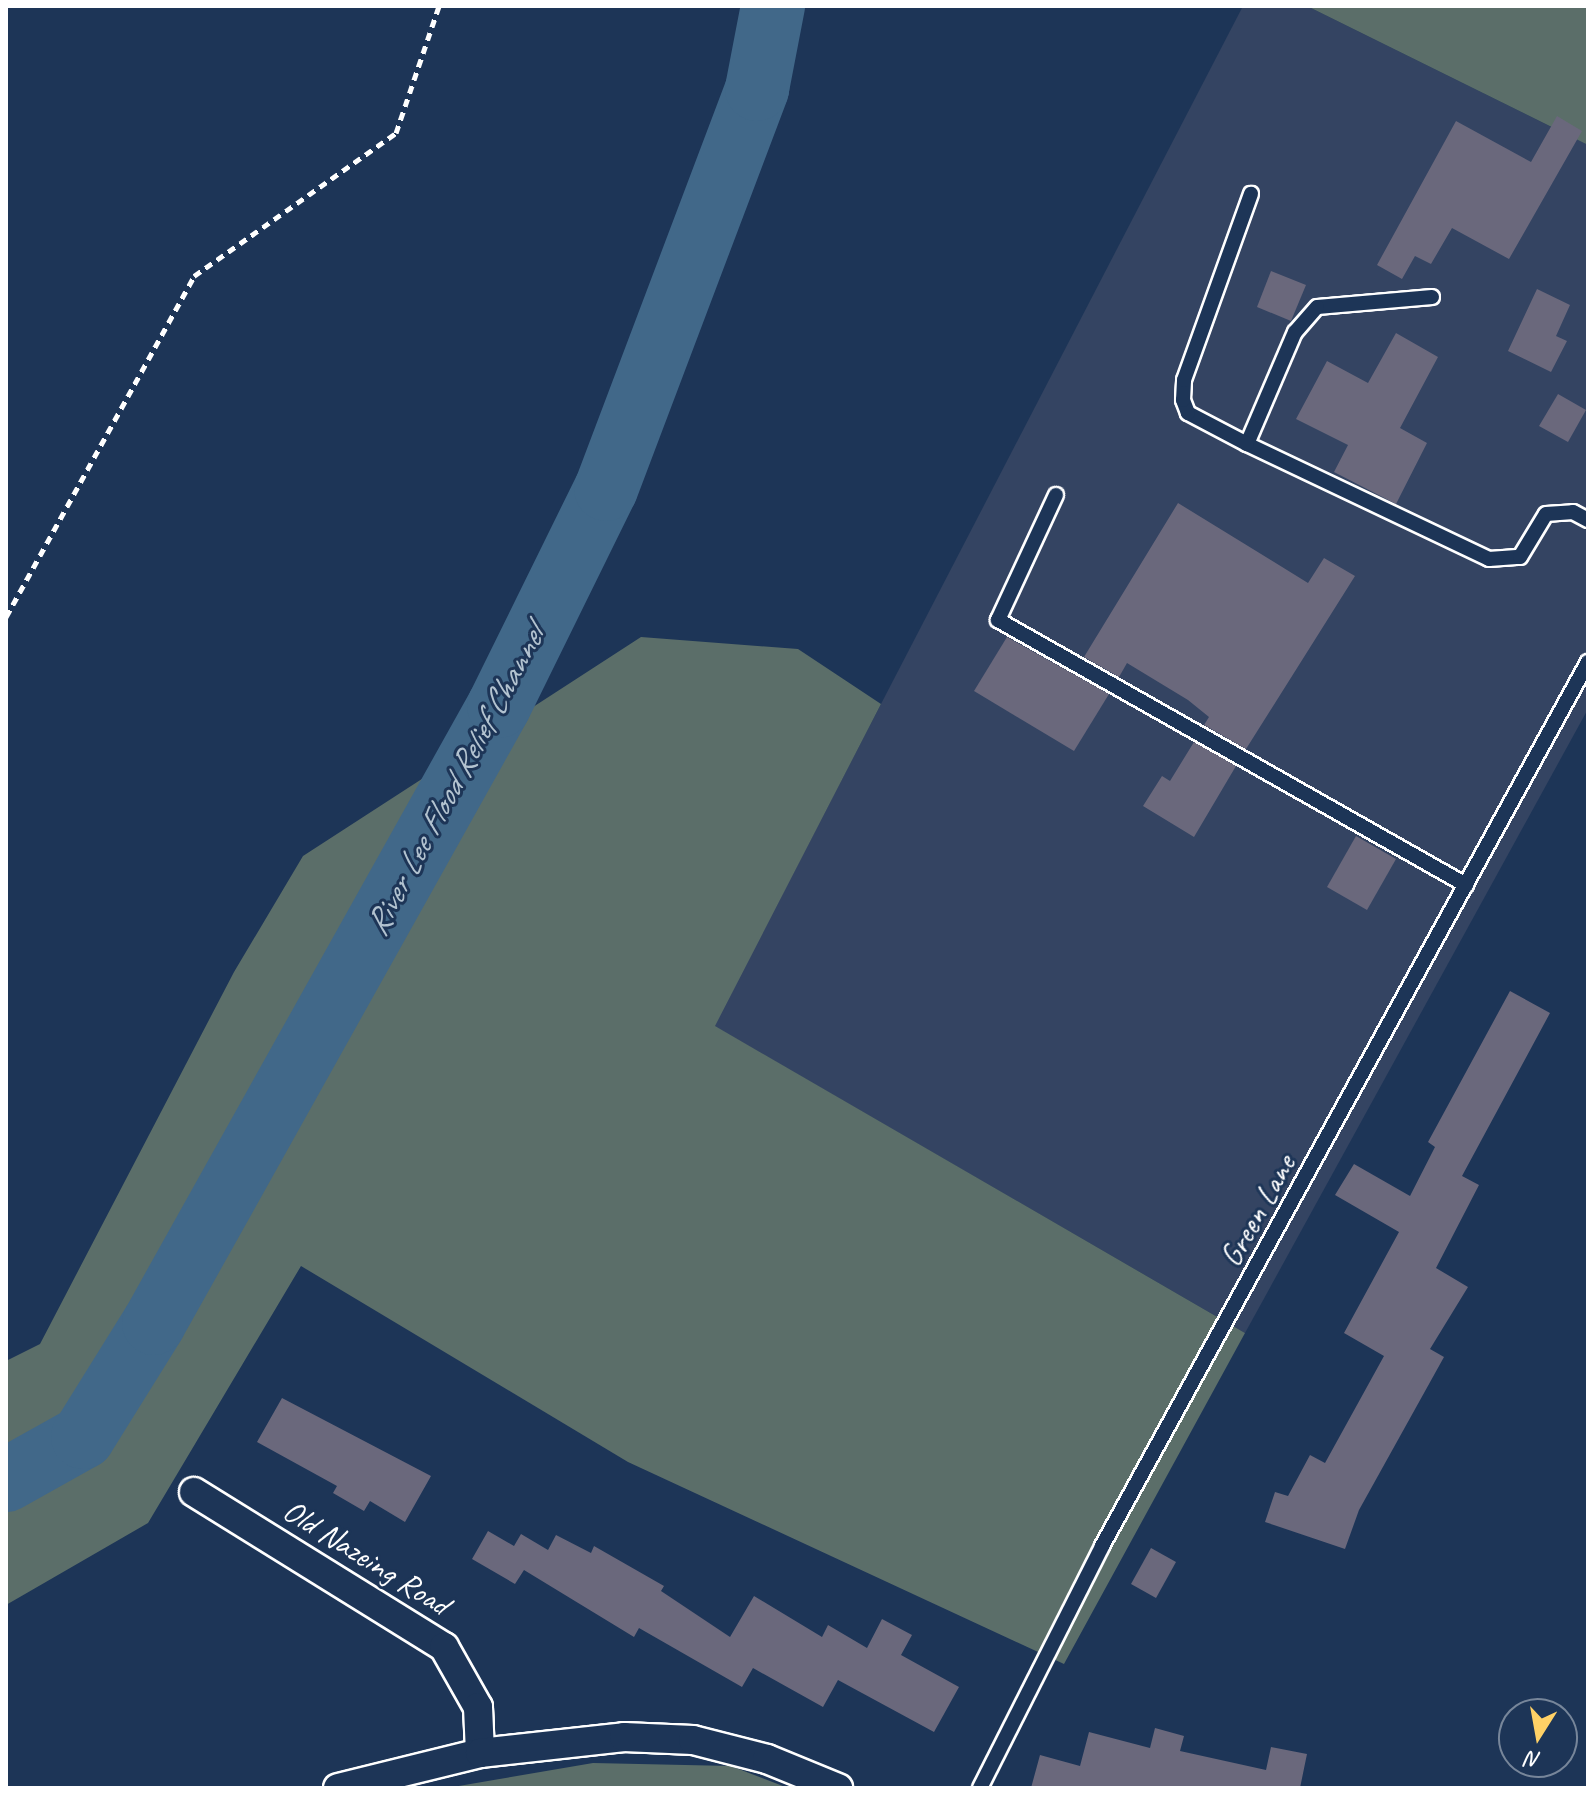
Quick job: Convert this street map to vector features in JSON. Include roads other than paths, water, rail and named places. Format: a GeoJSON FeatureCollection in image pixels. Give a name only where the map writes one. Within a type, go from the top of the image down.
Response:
{"type":"FeatureCollection","features":[{"type":"Feature","properties":{"kind":"street","name":"Old Nazeing Road"},"geometry":{"type":"LineString","coordinates":[[194,1492],[444,1647],[478,1707],[480,1753]]}},
{"type":"Feature","properties":{"kind":"street"},"geometry":{"type":"LineString","coordinates":[[338,1788],[480,1753],[561,1741],[693,1740],[767,1759],[838,1788]]}},
{"type":"Feature","properties":{"kind":"lane"},"geometry":{"type":"LineString","coordinates":[[1251,194],[1184,380],[1183,400],[1188,413],[1489,559],[1520,557],[1546,514],[1573,512],[1588,520]]}},
{"type":"Feature","properties":{"kind":"lane"},"geometry":{"type":"LineString","coordinates":[[1247,444],[1295,332],[1317,307],[1432,297]]}},
{"type":"Feature","properties":{"kind":"lane"},"geometry":{"type":"LineString","coordinates":[[1056,495],[998,620],[1466,885]]}},
{"type":"Feature","properties":{"kind":"lane","name":"Green Lane"},"geometry":{"type":"LineString","coordinates":[[980,1788],[1102,1546],[1588,662]]}},
{"type":"Feature","properties":{"kind":"waterway","name":"River Lee Flood Relief Channel"},"geometry":{"type":"LineString","coordinates":[[6,1480],[83,1437],[154,1323],[499,706],[606,489],[757,89],[773,6]]}}]}
